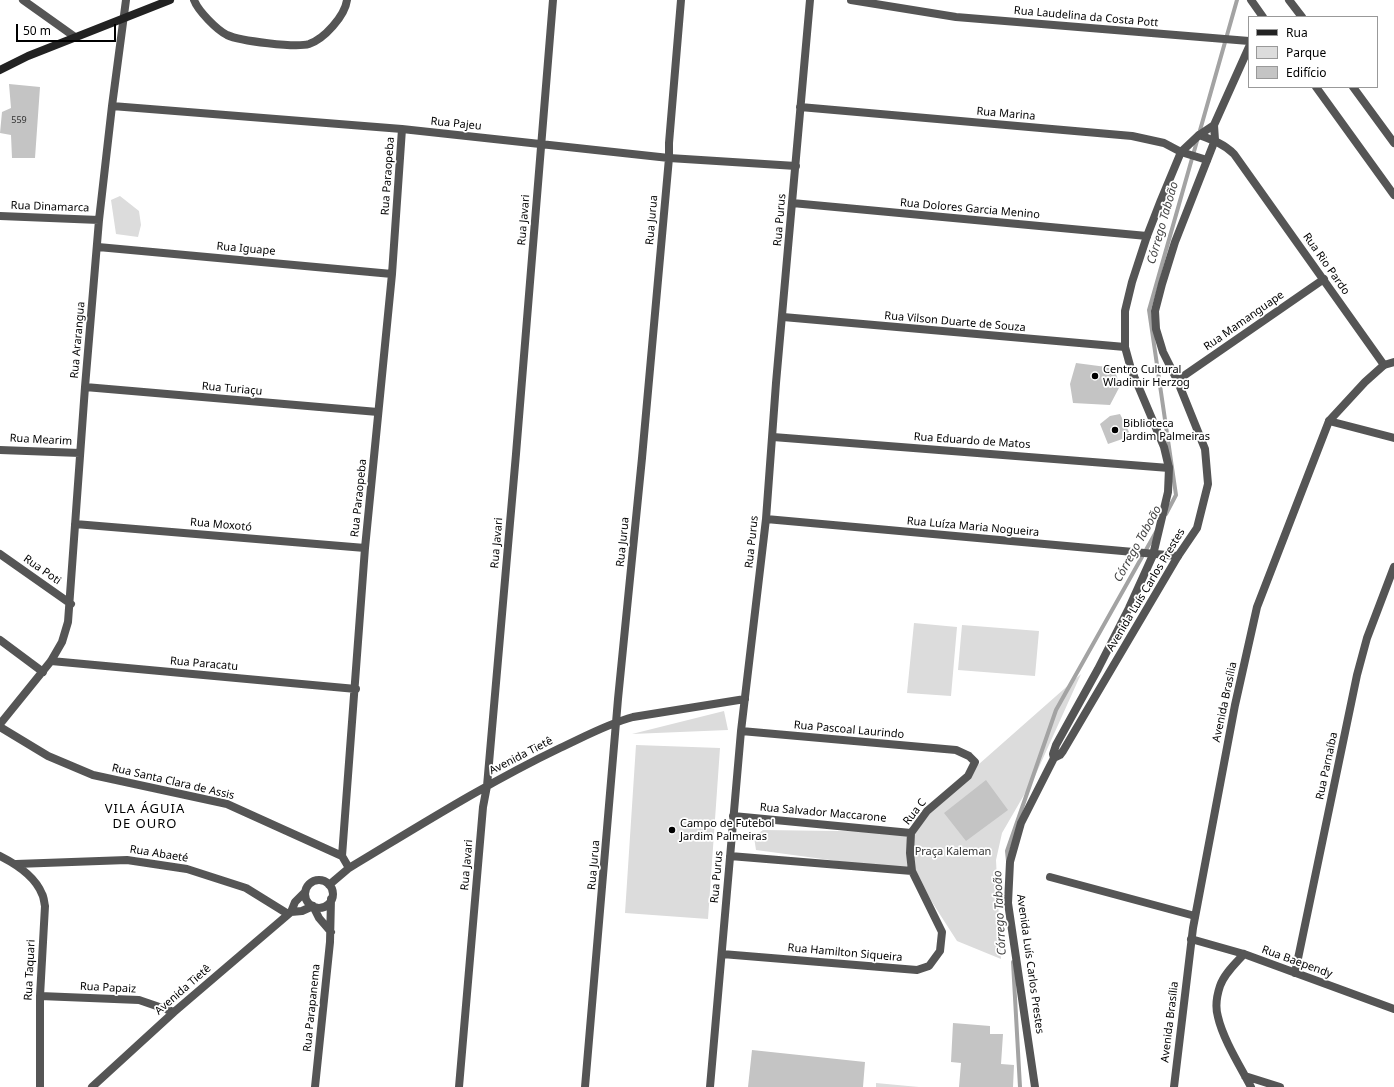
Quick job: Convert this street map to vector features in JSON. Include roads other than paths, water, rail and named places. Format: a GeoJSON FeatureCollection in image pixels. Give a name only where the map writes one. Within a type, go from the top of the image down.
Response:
{"type":"FeatureCollection","features":[{"type":"Feature","properties":{"kind":"main road"},"geometry":{"type":"LineString","coordinates":[[0,70],[28,56],[170,0]]}},
{"type":"Feature","properties":{"kind":"street"},"geometry":{"type":"LineString","coordinates":[[23,0],[75,37]]}},
{"type":"Feature","properties":{"kind":"street","name":"Rua Ararangua"},"geometry":{"type":"LineString","coordinates":[[0,726],[51,661],[62,642],[68,622],[71,604],[80,453],[99,220],[112,106],[125,19],[126,0]]}},
{"type":"Feature","properties":{"kind":"street"},"geometry":{"type":"LineString","coordinates":[[194,0],[208,20],[227,35],[244,40],[295,46],[308,44],[321,38],[339,19],[346,6],[347,0]]}},
{"type":"Feature","properties":{"kind":"street","name":"Rua Javari"},"geometry":{"type":"LineString","coordinates":[[459,1087],[483,807],[487,786],[553,0]]}},
{"type":"Feature","properties":{"kind":"street","name":"Rua Jurua"},"geometry":{"type":"LineString","coordinates":[[585,1087],[616,721],[642,458],[669,158],[681,0]]}},
{"type":"Feature","properties":{"kind":"street","name":"Rua Purus"},"geometry":{"type":"LineString","coordinates":[[710,1087],[741,731],[766,519],[776,383],[810,0]]}},
{"type":"Feature","properties":{"kind":"street","name":"Rua Laudelina da Costa Pott"},"geometry":{"type":"LineString","coordinates":[[850,0],[956,17],[1248,42]]}},
{"type":"Feature","properties":{"kind":"street"},"geometry":{"type":"LineString","coordinates":[[1250,0],[1261,16]]}},
{"type":"Feature","properties":{"kind":"street"},"geometry":{"type":"LineString","coordinates":[[1289,0],[1301,16]]}},
{"type":"Feature","properties":{"kind":"street","name":"Avenida Luís Carlos Prestes"},"geometry":{"type":"LineString","coordinates":[[1054,758],[1060,755],[1063,751],[1178,556],[1197,528],[1208,484],[1205,449],[1160,341],[1156,329],[1155,311],[1175,242],[1215,140],[1214,125],[1248,49]]}},
{"type":"Feature","properties":{"kind":"street"},"geometry":{"type":"LineString","coordinates":[[1240,68],[1248,64]]}},
{"type":"Feature","properties":{"kind":"street"},"geometry":{"type":"LineString","coordinates":[[1317,88],[1394,195]]}},
{"type":"Feature","properties":{"kind":"street"},"geometry":{"type":"LineString","coordinates":[[1354,88],[1394,143]]}},
{"type":"Feature","properties":{"kind":"street","name":"Rua Pajeu"},"geometry":{"type":"LineString","coordinates":[[112,106],[402,129],[669,158],[796,166]]}},
{"type":"Feature","properties":{"kind":"street","name":"Rua Marina"},"geometry":{"type":"LineString","coordinates":[[800,107],[1132,136],[1164,143],[1181,152],[1206,160]]}},
{"type":"Feature","properties":{"kind":"street","name":"Avenida Luís Carlos Prestes"},"geometry":{"type":"LineString","coordinates":[[1035,1087],[1008,903],[1010,862],[1021,824],[1054,758],[1053,754],[1056,745],[1098,669],[1153,554],[1168,492],[1169,468],[1164,447],[1131,369],[1125,348],[1125,311],[1132,282],[1147,236],[1160,200],[1181,152],[1199,135],[1214,125]]}},
{"type":"Feature","properties":{"kind":"street","name":"Rua Paraopeba"},"geometry":{"type":"LineString","coordinates":[[342,856],[356,688],[365,548],[392,274],[402,129]]}},
{"type":"Feature","properties":{"kind":"street","name":"Rua Rio Pardo"},"geometry":{"type":"LineString","coordinates":[[1199,135],[1215,140],[1228,148],[1234,154],[1384,365]]}},
{"type":"Feature","properties":{"kind":"street","name":"Rua Dolores Garcia Menino"},"geometry":{"type":"LineString","coordinates":[[792,203],[1147,236]]}},
{"type":"Feature","properties":{"kind":"street","name":"Rua Dinamarca"},"geometry":{"type":"LineString","coordinates":[[0,216],[99,220]]}},
{"type":"Feature","properties":{"kind":"street","name":"Rua Iguape"},"geometry":{"type":"LineString","coordinates":[[98,247],[392,274]]}},
{"type":"Feature","properties":{"kind":"street","name":"Rua Mamanguape"},"geometry":{"type":"LineString","coordinates":[[1178,382],[1184,375],[1324,279]]}},
{"type":"Feature","properties":{"kind":"street","name":"Rua Vilson Duarte de Souza"},"geometry":{"type":"LineString","coordinates":[[783,317],[1125,348]]}},
{"type":"Feature","properties":{"kind":"street","name":"Avenida Brasília"},"geometry":{"type":"LineString","coordinates":[[1174,1087],[1191,939],[1235,705],[1257,607],[1329,421],[1365,382],[1384,365],[1394,362]]}},
{"type":"Feature","properties":{"kind":"street","name":"Rua Turiaçu"},"geometry":{"type":"LineString","coordinates":[[85,387],[378,412]]}},
{"type":"Feature","properties":{"kind":"street"},"geometry":{"type":"LineString","coordinates":[[1329,421],[1394,438]]}},
{"type":"Feature","properties":{"kind":"street","name":"Rua Eduardo de Matos"},"geometry":{"type":"LineString","coordinates":[[773,437],[1169,468]]}},
{"type":"Feature","properties":{"kind":"street","name":"Rua Mearim"},"geometry":{"type":"LineString","coordinates":[[0,450],[80,453]]}},
{"type":"Feature","properties":{"kind":"street","name":"Rua Luíza Maria Nogueira"},"geometry":{"type":"LineString","coordinates":[[766,519],[1178,556]]}},
{"type":"Feature","properties":{"kind":"street","name":"Rua Moxotó"},"geometry":{"type":"LineString","coordinates":[[75,524],[365,548]]}},
{"type":"Feature","properties":{"kind":"street","name":"Rua Poti"},"geometry":{"type":"LineString","coordinates":[[0,554],[71,604]]}},
{"type":"Feature","properties":{"kind":"street","name":"Rua Parnaíba"},"geometry":{"type":"LineString","coordinates":[[1295,973],[1367,638],[1394,567]]}},
{"type":"Feature","properties":{"kind":"street"},"geometry":{"type":"LineString","coordinates":[[0,640],[43,672]]}},
{"type":"Feature","properties":{"kind":"street","name":"Rua Paracatu"},"geometry":{"type":"LineString","coordinates":[[51,661],[356,688]]}},
{"type":"Feature","properties":{"kind":"street","name":"Avenida Tietê"},"geometry":{"type":"LineString","coordinates":[[329,885],[349,868],[487,786],[616,721],[632,717],[745,699]]}},
{"type":"Feature","properties":{"kind":"street","name":"Rua Santa Clara de Assis"},"geometry":{"type":"LineString","coordinates":[[0,726],[48,756],[93,775],[227,804],[342,856]]}},
{"type":"Feature","properties":{"kind":"street","name":"Rua Pascoal Laurindo"},"geometry":{"type":"LineString","coordinates":[[741,731],[956,750]]}},
{"type":"Feature","properties":{"kind":"street","name":"Rua C"},"geometry":{"type":"LineString","coordinates":[[942,932],[912,871],[910,853],[911,832],[927,811],[968,776],[976,762],[969,756],[956,750]]}},
{"type":"Feature","properties":{"kind":"street","name":"Rua Salvador Maccarone"},"geometry":{"type":"LineString","coordinates":[[734,816],[911,832]]}},
{"type":"Feature","properties":{"kind":"street"},"geometry":{"type":"LineString","coordinates":[[0,856],[16,864]]}},
{"type":"Feature","properties":{"kind":"street"},"geometry":{"type":"LineString","coordinates":[[342,856],[349,868]]}},
{"type":"Feature","properties":{"kind":"street"},"geometry":{"type":"LineString","coordinates":[[730,856],[912,871]]}},
{"type":"Feature","properties":{"kind":"street","name":"Rua Abaeté"},"geometry":{"type":"LineString","coordinates":[[16,864],[127,860],[187,869],[246,888],[289,913]]}},
{"type":"Feature","properties":{"kind":"street","name":"Rua Taquari"},"geometry":{"type":"LineString","coordinates":[[16,864],[34,882],[42,894],[45,906],[40,996],[40,1087]]}},
{"type":"Feature","properties":{"kind":"street"},"geometry":{"type":"LineString","coordinates":[[1050,877],[1195,916]]}},
{"type":"Feature","properties":{"kind":"street"},"geometry":{"type":"LineString","coordinates":[[313,906],[322,907],[329,903],[333,894],[329,885],[321,880],[312,882],[306,888],[305,892],[307,901],[313,906],[319,918],[330,932]]}},
{"type":"Feature","properties":{"kind":"street","name":"Avenida Tietê"},"geometry":{"type":"LineString","coordinates":[[92,1087],[174,1012],[289,913],[295,902],[305,892]]}},
{"type":"Feature","properties":{"kind":"street","name":"Rua Parapanema"},"geometry":{"type":"LineString","coordinates":[[316,1087],[330,932],[331,899]]}},
{"type":"Feature","properties":{"kind":"street","name":"Avenida Tietê"},"geometry":{"type":"LineString","coordinates":[[289,913],[302,911],[313,906]]}},
{"type":"Feature","properties":{"kind":"street","name":"Rua Hamilton Siqueira"},"geometry":{"type":"LineString","coordinates":[[722,954],[917,970],[929,966],[940,951],[942,932]]}},
{"type":"Feature","properties":{"kind":"street","name":"Rua Baependy"},"geometry":{"type":"LineString","coordinates":[[1191,939],[1244,954],[1393,1007]]}},
{"type":"Feature","properties":{"kind":"street"},"geometry":{"type":"LineString","coordinates":[[1244,954],[1227,973],[1220,986],[1217,1004],[1218,1016],[1225,1036],[1251,1087]]}},
{"type":"Feature","properties":{"kind":"street","name":"Rua Papaiz"},"geometry":{"type":"LineString","coordinates":[[40,996],[139,1000],[174,1012]]}},
{"type":"Feature","properties":{"kind":"street"},"geometry":{"type":"LineString","coordinates":[[1245,1076],[1280,1087]]}},
{"type":"Feature","properties":{"kind":"waterway","name":"Córrego Taboão"},"geometry":{"type":"LineString","coordinates":[[1166,514],[1176,495],[1149,310],[1237,0]]}},
{"type":"Feature","properties":{"kind":"waterway","name":"Córrego Taboão"},"geometry":{"type":"LineString","coordinates":[[1008,861],[1007,851],[1056,710],[1156,532]]}},
{"type":"Feature","properties":{"kind":"waterway","name":"Córrego Taboão"},"geometry":{"type":"LineString","coordinates":[[1013,962],[1020,1087]]}},
{"type":"Feature","properties":{"kind":"place","name":"Centro Cultural Wladimir Herzog"},"geometry":{"type":"Point","coordinates":[1095,376]}},
{"type":"Feature","properties":{"kind":"place","name":"Biblioteca Jardim Palmeiras"},"geometry":{"type":"Point","coordinates":[1115,430]}},
{"type":"Feature","properties":{"kind":"place","name":"Campo de Futebol Jardim Palmeiras"},"geometry":{"type":"Point","coordinates":[672,830]}},
{"type":"Feature","properties":{"kind":"district","name":"VILA ÁGUIA DE OURO"},"geometry":{"type":"Point","coordinates":[145,816]}},
{"type":"Feature","properties":{"kind":"park label","name":"Praça Kaleman"},"geometry":{"type":"Point","coordinates":[953,852]}}]}
